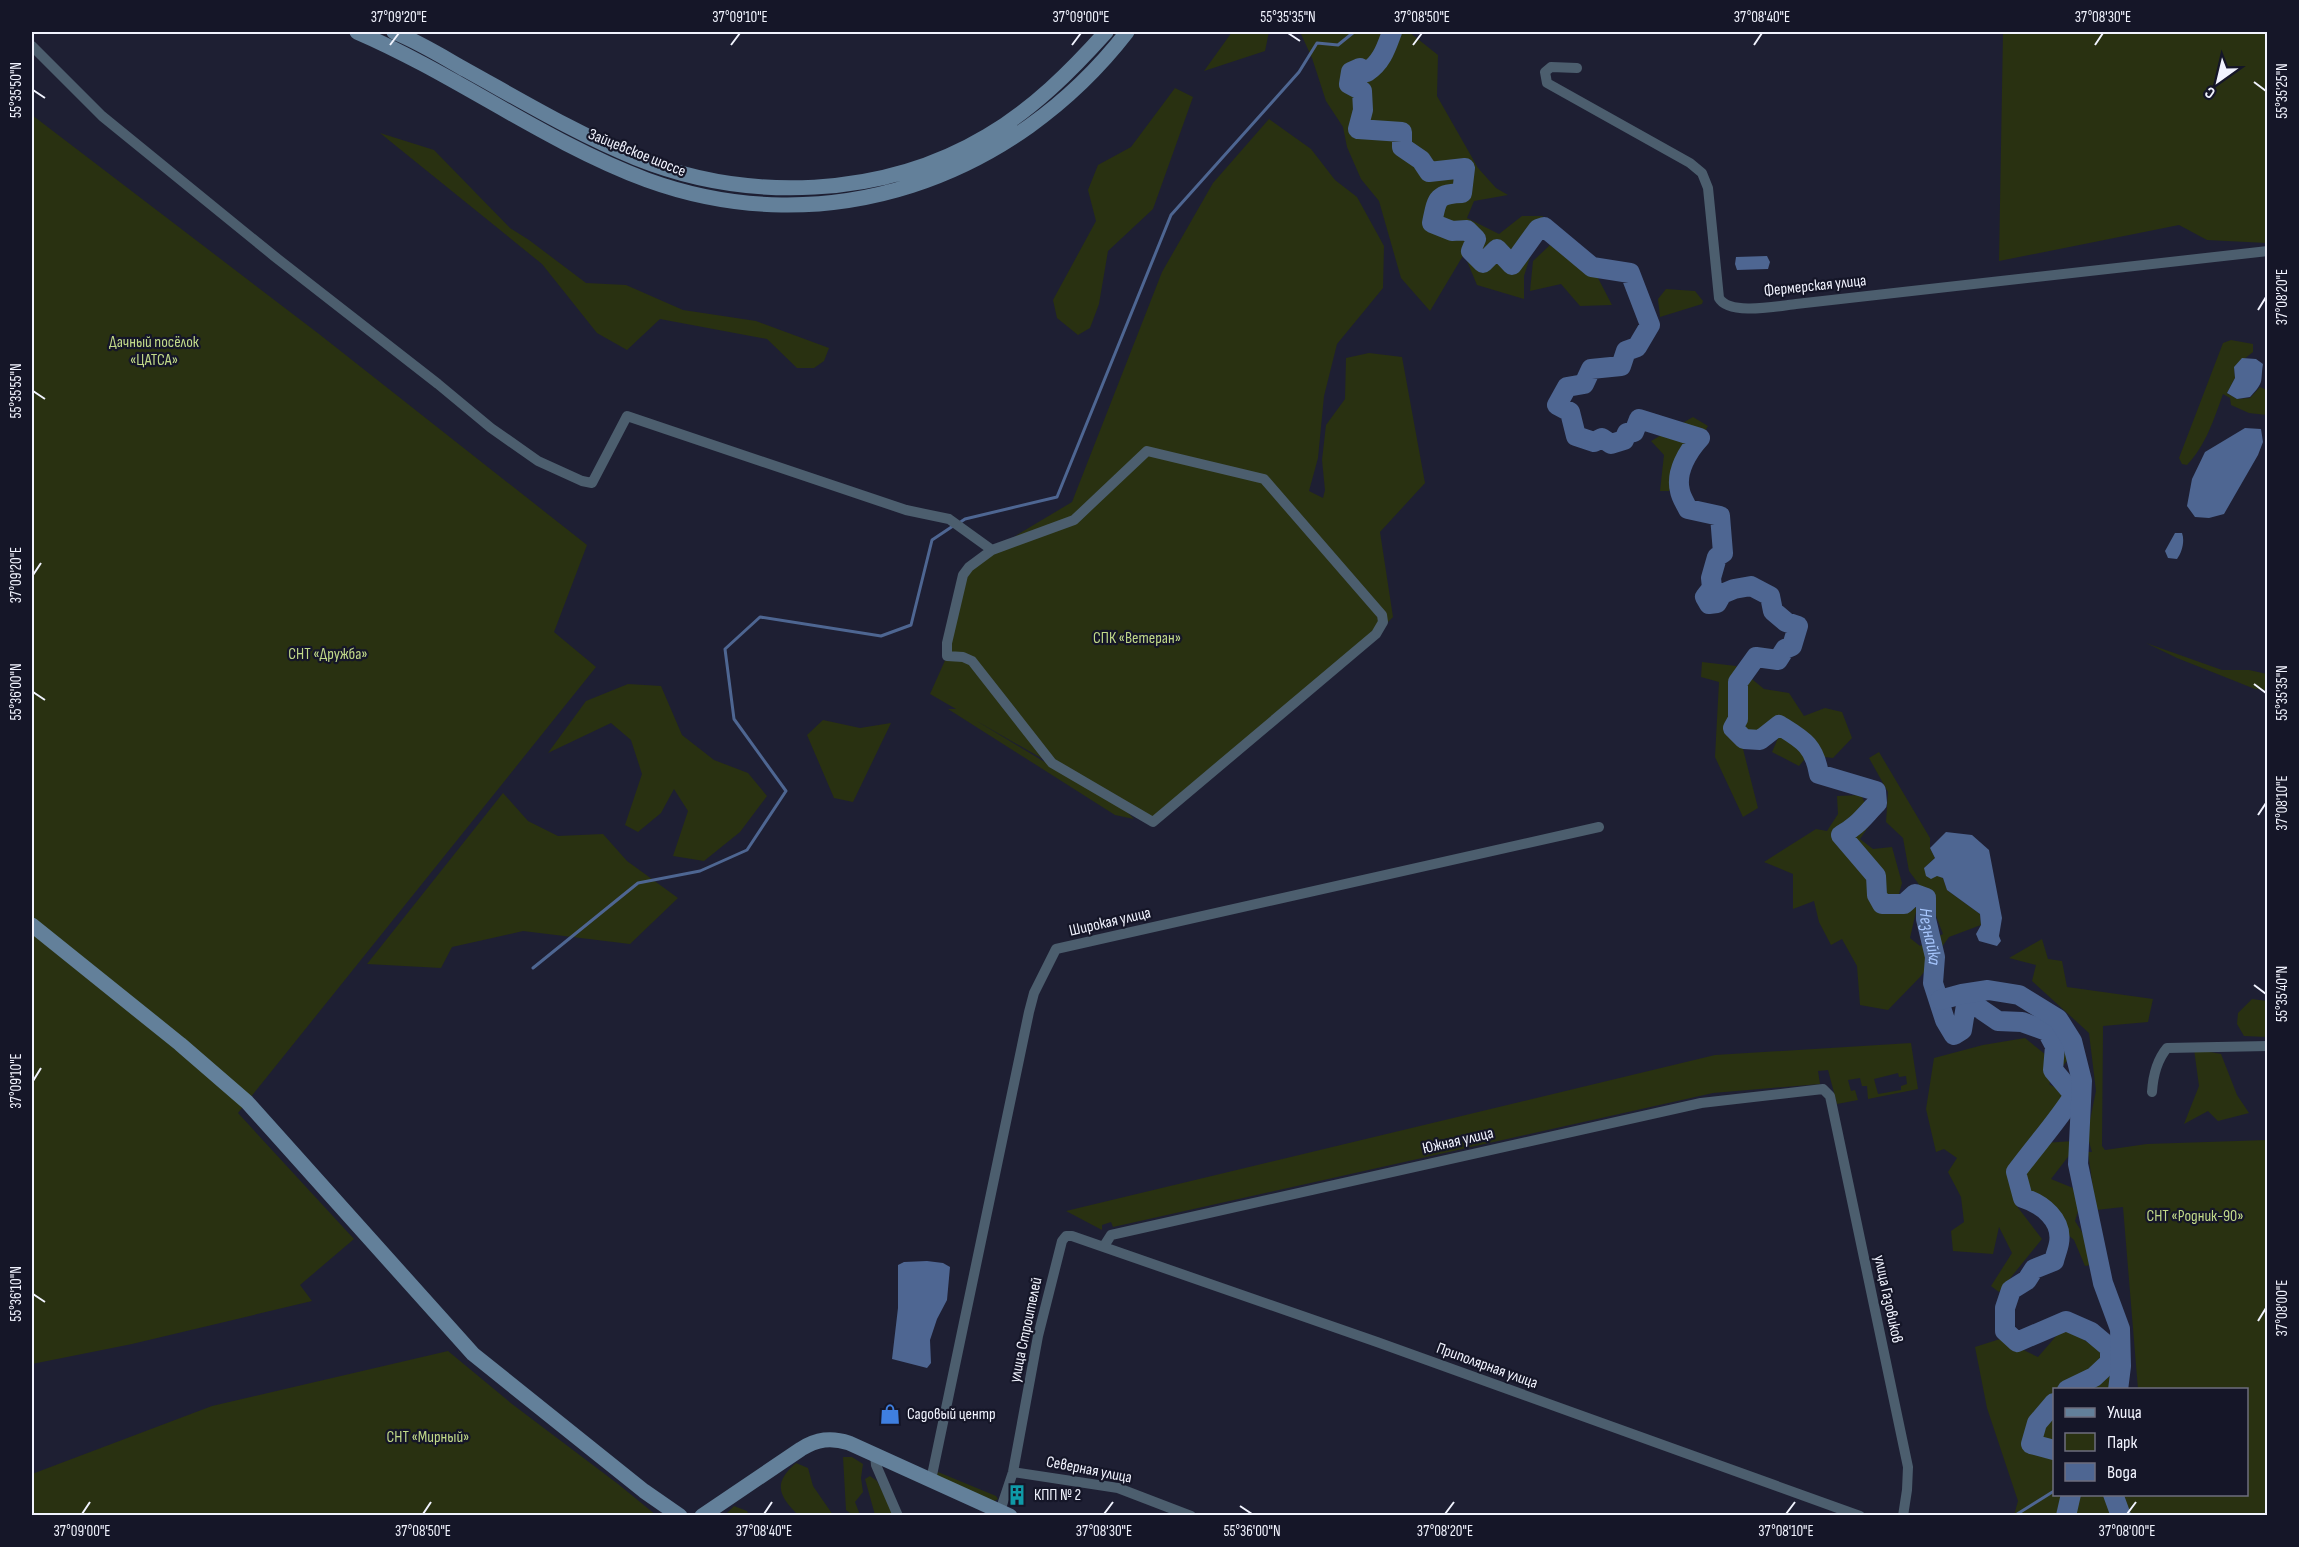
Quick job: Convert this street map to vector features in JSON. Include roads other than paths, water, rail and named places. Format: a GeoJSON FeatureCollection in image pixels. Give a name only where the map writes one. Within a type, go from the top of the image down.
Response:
{"type":"FeatureCollection","features":[{"type":"Feature","properties":{"kind":"main road","name":"Зайцевское шоссе"},"geometry":{"type":"LineString","coordinates":[[357,32],[588,153],[646,180],[688,193],[724,200],[809,205],[846,202],[906,188],[975,160],[1020,134],[1066,97],[1127,32]]}},
{"type":"Feature","properties":{"kind":"main road","name":"Зайцевское шоссе"},"geometry":{"type":"LineString","coordinates":[[398,33],[563,123],[636,158],[676,172],[718,182],[762,188],[790,188],[872,180],[932,162],[965,148],[1030,106],[1074,67],[1106,32]]}},
{"type":"Feature","properties":{"kind":"main road"},"geometry":{"type":"LineString","coordinates":[[32,925],[180,1044],[247,1102],[473,1354],[644,1491],[680,1515]]}},
{"type":"Feature","properties":{"kind":"main road"},"geometry":{"type":"LineString","coordinates":[[702,1515],[815,1441],[834,1438],[1005,1513]]}},
{"type":"Feature","properties":{"kind":"street"},"geometry":{"type":"LineString","coordinates":[[32,46],[102,116],[274,256],[491,428],[538,462],[592,483],[627,416],[906,510],[941,516],[992,550]]}},
{"type":"Feature","properties":{"kind":"street","name":"Фермерская улица"},"geometry":{"type":"LineString","coordinates":[[1577,68],[1551,67],[1545,72],[1546,83],[1702,173],[1707,181],[1711,202],[1719,298],[1728,306],[1738,309],[2268,251]]}},
{"type":"Feature","properties":{"kind":"street"},"geometry":{"type":"LineString","coordinates":[[1147,451],[1264,479],[1382,615],[1383,622],[1376,634],[1154,822],[1052,763],[972,662],[963,657],[948,656],[947,643],[963,575],[969,567],[992,550],[1074,520],[1147,451]]}},
{"type":"Feature","properties":{"kind":"street","name":"Широкая улица"},"geometry":{"type":"LineString","coordinates":[[931,1480],[1029,1012],[1034,993],[1056,949],[1599,827]]}},
{"type":"Feature","properties":{"kind":"street"},"geometry":{"type":"LineString","coordinates":[[2152,1092],[2153,1075],[2167,1048],[2268,1046]]}},
{"type":"Feature","properties":{"kind":"street","name":"Южная улица"},"geometry":{"type":"LineString","coordinates":[[1104,1246],[1111,1235],[1701,1103],[1816,1089],[1826,1091]]}},
{"type":"Feature","properties":{"kind":"street","name":"улица Газовиков"},"geometry":{"type":"LineString","coordinates":[[1826,1091],[1830,1096],[1908,1467],[1903,1515]]}},
{"type":"Feature","properties":{"kind":"street","name":"улица Строителей"},"geometry":{"type":"LineString","coordinates":[[1013,1472],[1038,1336],[1062,1241],[1066,1236],[1072,1236],[1104,1246]]}},
{"type":"Feature","properties":{"kind":"street","name":"Приполярная улица"},"geometry":{"type":"LineString","coordinates":[[1104,1246],[1860,1515]]}},
{"type":"Feature","properties":{"kind":"street"},"geometry":{"type":"LineString","coordinates":[[875,1455],[876,1465],[898,1515]]}},
{"type":"Feature","properties":{"kind":"street"},"geometry":{"type":"LineString","coordinates":[[1005,1513],[1013,1472]]}},
{"type":"Feature","properties":{"kind":"street","name":"Северная улица"},"geometry":{"type":"LineString","coordinates":[[1013,1472],[1118,1488],[1191,1515]]}},
{"type":"Feature","properties":{"kind":"water"},"geometry":{"type":"Polygon","coordinates":[[[1767,256],[1770,262],[1768,269],[1737,270],[1736,257],[1767,256]]]}},
{"type":"Feature","properties":{"kind":"water"},"geometry":{"type":"Polygon","coordinates":[[[2242,358],[2256,359],[2263,364],[2262,379],[2250,397],[2237,399],[2227,393],[2235,378],[2234,367],[2242,358]]]}},
{"type":"Feature","properties":{"kind":"water"},"geometry":{"type":"Polygon","coordinates":[[[2245,428],[2261,429],[2263,442],[2258,455],[2224,514],[2209,518],[2195,517],[2187,506],[2192,479],[2205,452],[2245,428]]]}},
{"type":"Feature","properties":{"kind":"water"},"geometry":{"type":"Polygon","coordinates":[[[2175,533],[2182,533],[2183,539],[2182,550],[2177,559],[2168,558],[2165,551],[2175,533]]]}},
{"type":"Feature","properties":{"kind":"water"},"geometry":{"type":"Polygon","coordinates":[[[1946,832],[1972,835],[1989,850],[2002,918],[1999,936],[2001,941],[1997,946],[1979,941],[1976,934],[1981,925],[1980,914],[1947,890],[1943,878],[1937,876],[1931,879],[1926,876],[1924,868],[1935,858],[1930,848],[1946,832]]]}},
{"type":"Feature","properties":{"kind":"water"},"geometry":{"type":"Polygon","coordinates":[[[904,1262],[943,1263],[950,1267],[947,1300],[930,1340],[931,1363],[927,1368],[892,1359],[898,1308],[898,1265],[904,1262]]]}},
{"type":"Feature","properties":{"kind":"waterway"},"geometry":{"type":"LineString","coordinates":[[959,523],[965,519],[1057,497],[1171,215],[1299,72],[1317,43],[1338,45],[1354,32]]}},
{"type":"Feature","properties":{"kind":"waterway","name":"Незнайка"},"geometry":{"type":"LineString","coordinates":[[1392,32],[1383,54],[1372,68],[1367,72],[1360,68],[1351,72],[1349,84],[1362,91],[1363,110],[1358,129],[1402,132],[1402,147],[1421,160],[1429,172],[1465,168],[1462,193],[1447,195],[1439,199],[1432,223],[1452,231],[1467,230],[1476,239],[1471,251],[1483,263],[1497,249],[1512,265],[1538,229],[1544,227],[1592,267],[1630,273],[1650,325],[1637,347],[1626,351],[1621,366],[1591,369],[1584,384],[1567,387],[1557,405],[1570,412],[1576,436],[1594,442],[1602,438],[1611,444],[1624,440],[1627,433],[1634,432],[1639,419],[1700,438],[1684,462],[1679,484],[1681,496],[1688,509],[1720,516],[1723,553],[1717,557],[1711,578],[1712,588],[1705,597],[1709,604],[1717,603],[1722,594],[1751,586],[1770,596],[1773,611],[1786,622],[1798,626],[1792,646],[1785,649],[1778,660],[1756,657],[1738,682],[1738,719],[1733,728],[1744,739],[1760,740],[1779,725],[1806,744],[1814,756],[1819,774],[1876,791],[1877,803],[1841,835],[1876,876],[1877,895],[1882,904],[1904,904],[1915,894],[1926,898],[1926,919],[1935,957],[1933,983],[1945,1020],[1954,1035],[1962,1030],[1966,1005],[1979,1008],[1998,1021],[2022,1022],[2047,1031],[2055,1046],[2053,1070],[2074,1095],[2016,1172],[2023,1198],[2037,1204],[2054,1220],[2058,1227],[2059,1243],[2054,1261],[2034,1269],[2027,1280],[2011,1290],[2005,1308],[2005,1331],[2017,1342],[2066,1321],[2091,1332],[2110,1348],[2110,1362],[2094,1377],[2071,1388]]}},
{"type":"Feature","properties":{"kind":"waterway"},"geometry":{"type":"LineString","coordinates":[[533,968],[638,883],[700,871],[747,850],[786,791],[734,719],[725,649],[760,617],[881,636],[911,625],[932,540],[953,526]]}},
{"type":"Feature","properties":{"kind":"waterway","name":"Незнайка"},"geometry":{"type":"LineString","coordinates":[[1940,1000],[1988,990],[2019,995],[2058,1019],[2072,1041],[2082,1081],[2078,1164],[2103,1283],[2120,1329],[2121,1366],[2118,1388]]}},
{"type":"Feature","properties":{"kind":"waterway","name":"Незнайка"},"geometry":{"type":"LineString","coordinates":[[2053,1404],[2037,1423],[2031,1444],[2053,1450]]}},
{"type":"Feature","properties":{"kind":"waterway"},"geometry":{"type":"LineString","coordinates":[[2014,1516],[2053,1492]]}},
{"type":"Feature","properties":{"kind":"waterway","name":"Незнайка"},"geometry":{"type":"LineString","coordinates":[[2066,1516],[2071,1496]]}},
{"type":"Feature","properties":{"kind":"waterway","name":"Незнайка"},"geometry":{"type":"LineString","coordinates":[[2114,1496],[2121,1516]]}},
{"type":"Feature","properties":{"kind":"place","name":"Садовый центр"},"geometry":{"type":"Point","coordinates":[890,1414]}},
{"type":"Feature","properties":{"kind":"place","name":"КПП № 2"},"geometry":{"type":"Point","coordinates":[1017,1495]}},
{"type":"Feature","properties":{"kind":"park label","name":"Дачный посёлок «ЦАТСА»"},"geometry":{"type":"Point","coordinates":[154,351]}},
{"type":"Feature","properties":{"kind":"park label","name":"СПК «Ветеран»"},"geometry":{"type":"Point","coordinates":[1137,638]}},
{"type":"Feature","properties":{"kind":"park label","name":"СНТ «Дружба»"},"geometry":{"type":"Point","coordinates":[328,654]}},
{"type":"Feature","properties":{"kind":"park label","name":"СНТ «Родник-90»"},"geometry":{"type":"Point","coordinates":[2195,1216]}},
{"type":"Feature","properties":{"kind":"park label","name":"СНТ «Мирный»"},"geometry":{"type":"Point","coordinates":[428,1437]}}]}
